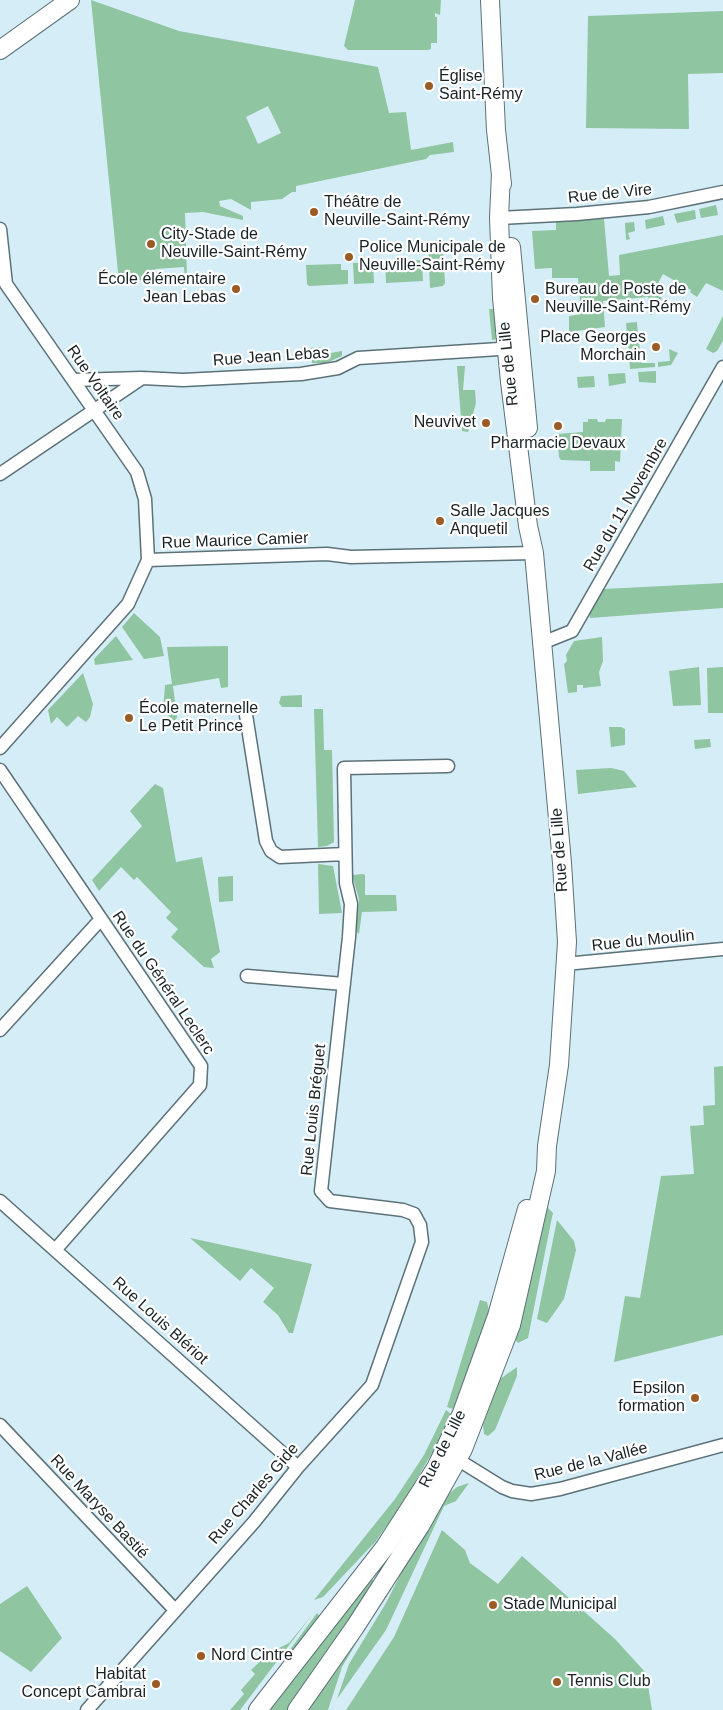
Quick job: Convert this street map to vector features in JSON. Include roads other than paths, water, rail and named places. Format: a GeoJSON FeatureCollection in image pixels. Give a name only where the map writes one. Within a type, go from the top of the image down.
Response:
{"type":"FeatureCollection","features":[{"type":"Feature","properties":{"kind":"main road"},"geometry":{"type":"LineString","coordinates":[[0,50],[70,0]]}},
{"type":"Feature","properties":{"kind":"main road","name":"Rue de Lille"},"geometry":{"type":"LineString","coordinates":[[297,1710],[355,1627],[420,1526],[451,1456],[497,1316],[538,1167],[547,1146],[559,1065],[566,942],[562,863],[534,553],[528,526],[513,348],[492,54],[490,0]]}},
{"type":"Feature","properties":{"kind":"main road","name":"Rue de Lille"},"geometry":{"type":"LineString","coordinates":[[258,1710],[385,1547],[415,1502],[451,1456]]}},
{"type":"Feature","properties":{"kind":"street","name":"Rue de Vire"},"geometry":{"type":"LineString","coordinates":[[504,217],[577,214],[649,207],[723,192]]}},
{"type":"Feature","properties":{"kind":"street","name":"Rue Voltaire"},"geometry":{"type":"LineString","coordinates":[[0,229],[2,266],[6,284],[137,472],[145,499],[148,560]]}},
{"type":"Feature","properties":{"kind":"street","name":"Rue Jean Lebas"},"geometry":{"type":"LineString","coordinates":[[73,380],[142,378],[183,380],[301,374],[338,368],[358,358],[513,348]]}},
{"type":"Feature","properties":{"kind":"street","name":"Rue du 11 Novembre"},"geometry":{"type":"LineString","coordinates":[[542,643],[572,630],[723,366]]}},
{"type":"Feature","properties":{"kind":"street"},"geometry":{"type":"LineString","coordinates":[[0,474],[142,378]]}},
{"type":"Feature","properties":{"kind":"street","name":"Rue Maurice Camier"},"geometry":{"type":"LineString","coordinates":[[0,748],[128,604],[148,560],[327,554],[350,557],[534,553]]}},
{"type":"Feature","properties":{"kind":"street"},"geometry":{"type":"LineString","coordinates":[[246,715],[266,841],[272,851],[280,857],[345,854]]}},
{"type":"Feature","properties":{"kind":"street","name":"Rue Louis Bréguet"},"geometry":{"type":"LineString","coordinates":[[409,1279],[422,1242],[420,1225],[414,1214],[403,1210],[330,1201],[321,1191],[351,904],[346,883],[344,768],[448,766]]}},
{"type":"Feature","properties":{"kind":"street","name":"Rue du Général Leclerc"},"geometry":{"type":"LineString","coordinates":[[0,770],[201,1066],[200,1085],[56,1249]]}},
{"type":"Feature","properties":{"kind":"street"},"geometry":{"type":"LineString","coordinates":[[0,1030],[101,919]]}},
{"type":"Feature","properties":{"kind":"street","name":"Rue du Moulin"},"geometry":{"type":"LineString","coordinates":[[565,964],[723,949]]}},
{"type":"Feature","properties":{"kind":"street"},"geometry":{"type":"LineString","coordinates":[[247,976],[344,984]]}},
{"type":"Feature","properties":{"kind":"street","name":"Rue Louis Blériot"},"geometry":{"type":"LineString","coordinates":[[0,1201],[298,1467]]}},
{"type":"Feature","properties":{"kind":"street","name":"Rue Charles Gide"},"geometry":{"type":"LineString","coordinates":[[87,1710],[254,1522],[298,1467],[372,1385],[409,1279]]}},
{"type":"Feature","properties":{"kind":"street","name":"Rue Maryse Bastié"},"geometry":{"type":"LineString","coordinates":[[0,1425],[175,1610]]}},
{"type":"Feature","properties":{"kind":"street","name":"Rue de la Vallée"},"geometry":{"type":"LineString","coordinates":[[451,1456],[502,1487],[512,1491],[532,1494],[573,1486],[723,1445]]}},
{"type":"Feature","properties":{"kind":"place","name":"Église Saint-Rémy"},"geometry":{"type":"Point","coordinates":[429,86]}},
{"type":"Feature","properties":{"kind":"place","name":"Théâtre de Neuville-Saint-Rémy"},"geometry":{"type":"Point","coordinates":[314,212]}},
{"type":"Feature","properties":{"kind":"place","name":"City-Stade de Neuville-Saint-Rémy"},"geometry":{"type":"Point","coordinates":[151,244]}},
{"type":"Feature","properties":{"kind":"place","name":"Police Municipale de Neuville-Saint-Rémy"},"geometry":{"type":"Point","coordinates":[349,257]}},
{"type":"Feature","properties":{"kind":"place","name":"École élémentaire Jean Lebas"},"geometry":{"type":"Point","coordinates":[236,289]}},
{"type":"Feature","properties":{"kind":"place","name":"Bureau de Poste de Neuville-Saint-Rémy"},"geometry":{"type":"Point","coordinates":[535,299]}},
{"type":"Feature","properties":{"kind":"place","name":"Place Georges Morchain"},"geometry":{"type":"Point","coordinates":[656,347]}},
{"type":"Feature","properties":{"kind":"place","name":"Neuvivet"},"geometry":{"type":"Point","coordinates":[486,423]}},
{"type":"Feature","properties":{"kind":"place","name":"Pharmacie Devaux"},"geometry":{"type":"Point","coordinates":[558,426]}},
{"type":"Feature","properties":{"kind":"place","name":"Salle Jacques Anquetil"},"geometry":{"type":"Point","coordinates":[440,521]}},
{"type":"Feature","properties":{"kind":"place","name":"École maternelle Le Petit Prince"},"geometry":{"type":"Point","coordinates":[129,718]}},
{"type":"Feature","properties":{"kind":"place","name":"Epsilon formation"},"geometry":{"type":"Point","coordinates":[695,1398]}},
{"type":"Feature","properties":{"kind":"place","name":"Stade Municipal"},"geometry":{"type":"Point","coordinates":[493,1605]}},
{"type":"Feature","properties":{"kind":"place","name":"Nord Cintre"},"geometry":{"type":"Point","coordinates":[201,1656]}},
{"type":"Feature","properties":{"kind":"place","name":"Tennis Club"},"geometry":{"type":"Point","coordinates":[557,1682]}},
{"type":"Feature","properties":{"kind":"place","name":"Habitat Concept Cambrai"},"geometry":{"type":"Point","coordinates":[156,1684]}}]}
